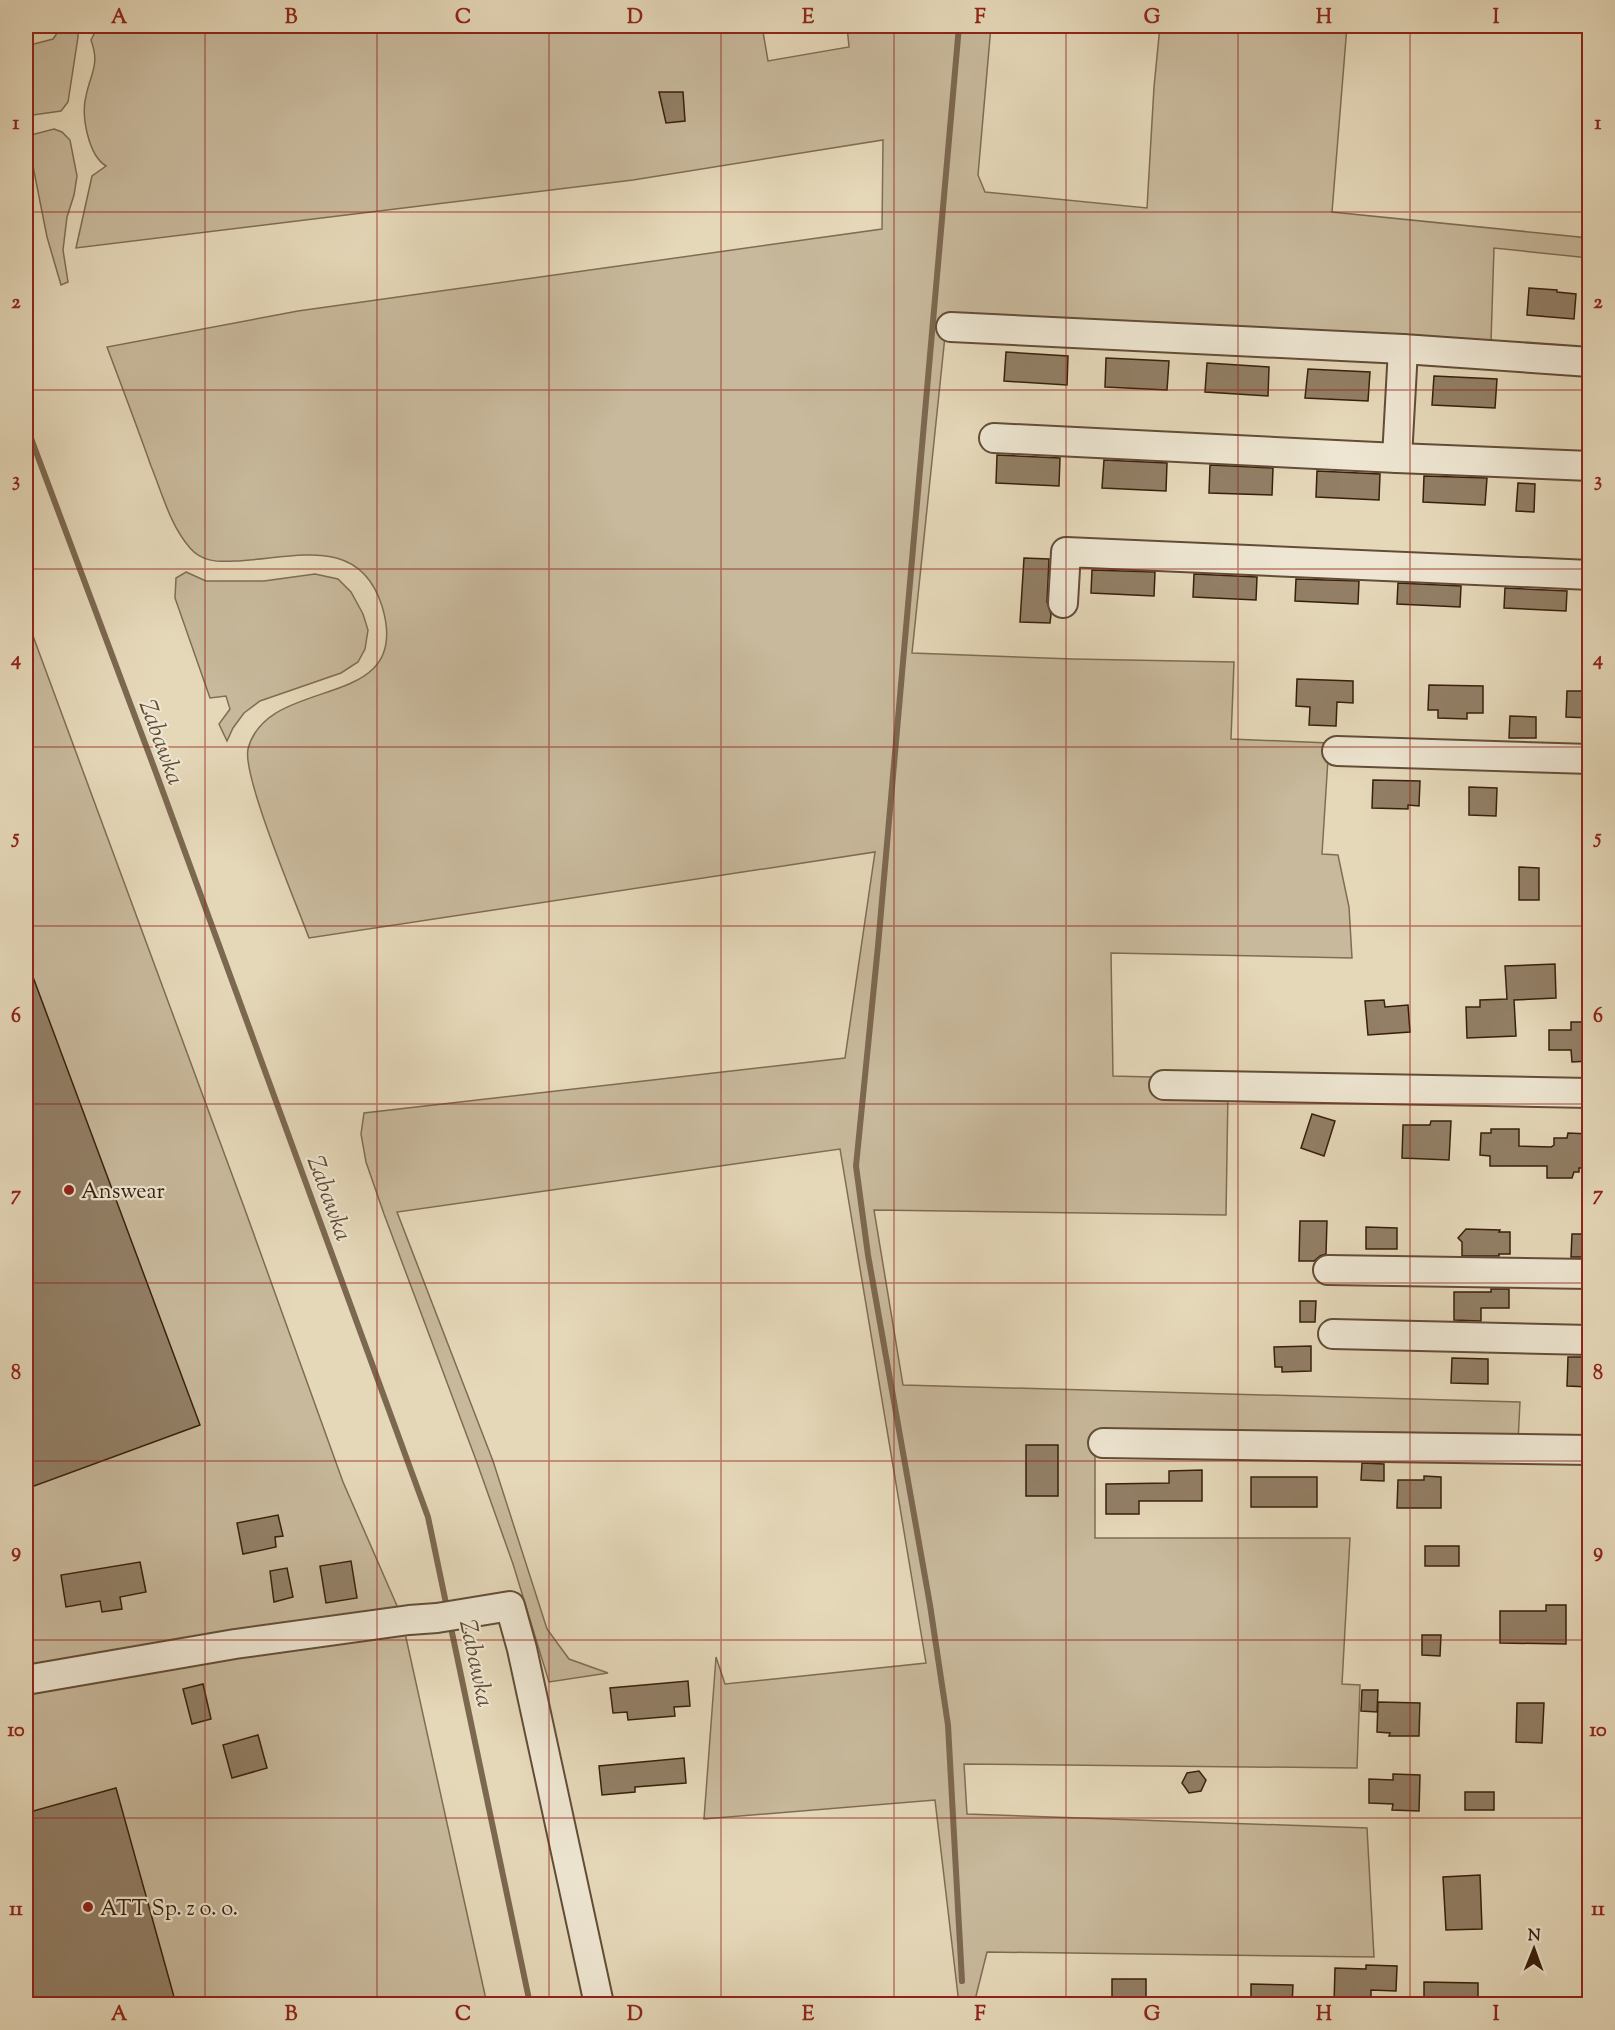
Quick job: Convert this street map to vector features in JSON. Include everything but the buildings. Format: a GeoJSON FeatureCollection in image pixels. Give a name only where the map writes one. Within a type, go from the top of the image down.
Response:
{"type":"FeatureCollection","features":[{"type":"Feature","properties":{"kind":"street"},"geometry":{"type":"LineString","coordinates":[[951,327],[1590,362]]}},
{"type":"Feature","properties":{"kind":"street"},"geometry":{"type":"LineString","coordinates":[[1397,458],[1403,350]]}},
{"type":"Feature","properties":{"kind":"street"},"geometry":{"type":"LineString","coordinates":[[994,438],[1590,466]]}},
{"type":"Feature","properties":{"kind":"street"},"geometry":{"type":"LineString","coordinates":[[1064,603],[1066,552],[1590,575]]}},
{"type":"Feature","properties":{"kind":"street"},"geometry":{"type":"LineString","coordinates":[[1337,751],[1590,759]]}},
{"type":"Feature","properties":{"kind":"street"},"geometry":{"type":"LineString","coordinates":[[1164,1085],[1590,1093]]}},
{"type":"Feature","properties":{"kind":"street"},"geometry":{"type":"LineString","coordinates":[[1328,1270],[1590,1274]]}},
{"type":"Feature","properties":{"kind":"street"},"geometry":{"type":"LineString","coordinates":[[1333,1334],[1590,1340]]}},
{"type":"Feature","properties":{"kind":"street"},"geometry":{"type":"LineString","coordinates":[[1103,1443],[1590,1450]]}},
{"type":"Feature","properties":{"kind":"street"},"geometry":{"type":"LineString","coordinates":[[26,1680],[235,1644],[510,1606],[522,1649],[599,2004]]}},
{"type":"Feature","properties":{"kind":"shaded area"},"geometry":{"type":"Polygon","coordinates":[[[62,26],[78,26],[68,102],[61,111],[26,116],[26,46],[53,39],[62,26]]]}},
{"type":"Feature","properties":{"kind":"shaded area"},"geometry":{"type":"Polygon","coordinates":[[[96,26],[762,26],[768,61],[849,47],[847,26],[991,26],[978,175],[985,192],[1147,208],[1160,26],[1347,26],[1332,212],[1589,238],[1589,258],[1494,248],[1491,342],[945,314],[945,336],[912,653],[1234,662],[1231,739],[1329,743],[1322,854],[1338,855],[1349,907],[1352,958],[1111,953],[1113,1076],[1151,1077],[1150,1091],[1228,1092],[1226,1215],[874,1210],[903,1385],[1520,1402],[1518,1442],[1095,1439],[1095,1538],[1350,1538],[1342,1684],[1360,1685],[1357,1768],[964,1764],[967,1814],[1367,1828],[1374,1957],[987,1952],[974,2004],[959,2004],[935,1800],[704,1819],[716,1657],[725,1684],[926,1663],[840,1149],[397,1212],[493,1461],[547,1629],[569,1659],[608,1673],[549,1682],[513,1564],[366,1162],[361,1134],[364,1113],[845,1058],[875,852],[309,938],[253,785],[248,764],[248,749],[261,725],[282,710],[359,679],[378,664],[387,640],[382,606],[371,583],[357,568],[340,559],[321,555],[300,555],[222,561],[205,559],[195,553],[183,539],[167,508],[107,347],[298,311],[882,229],[883,140],[633,180],[76,248],[92,176],[106,166],[100,161],[90,144],[84,113],[95,62],[91,40],[96,26]]]}},
{"type":"Feature","properties":{"kind":"shaded area"},"geometry":{"type":"Polygon","coordinates":[[[54,129],[62,132],[70,140],[77,176],[67,217],[63,250],[68,282],[61,285],[47,237],[27,136],[54,129]]]}},
{"type":"Feature","properties":{"kind":"shaded area"},"geometry":{"type":"Polygon","coordinates":[[[186,572],[206,581],[264,581],[315,574],[338,579],[351,592],[363,614],[368,630],[365,649],[358,662],[341,673],[260,701],[244,713],[227,741],[219,724],[230,709],[226,696],[210,698],[175,598],[176,578],[186,572]]]}},
{"type":"Feature","properties":{"kind":"shaded area"},"geometry":{"type":"Polygon","coordinates":[[[26,617],[343,1482],[401,1615],[487,2004],[26,2004],[26,617]]]}},
{"type":"Feature","properties":{"kind":"waterway"},"geometry":{"type":"LineString","coordinates":[[959,26],[878,946],[856,1166],[868,1255],[930,1605],[948,1725],[962,1981]]}},
{"type":"Feature","properties":{"kind":"waterway","name":"Zabawka"},"geometry":{"type":"LineString","coordinates":[[26,425],[155,770],[428,1517],[447,1608]]}},
{"type":"Feature","properties":{"kind":"waterway","name":"Zabawka"},"geometry":{"type":"LineString","coordinates":[[450,1623],[530,2004]]}},
{"type":"Feature","properties":{"kind":"place","name":"Answear"},"geometry":{"type":"Point","coordinates":[69,1190]}},
{"type":"Feature","properties":{"kind":"place","name":"ATT Sp. z o. o."},"geometry":{"type":"Point","coordinates":[88,1907]}}]}
